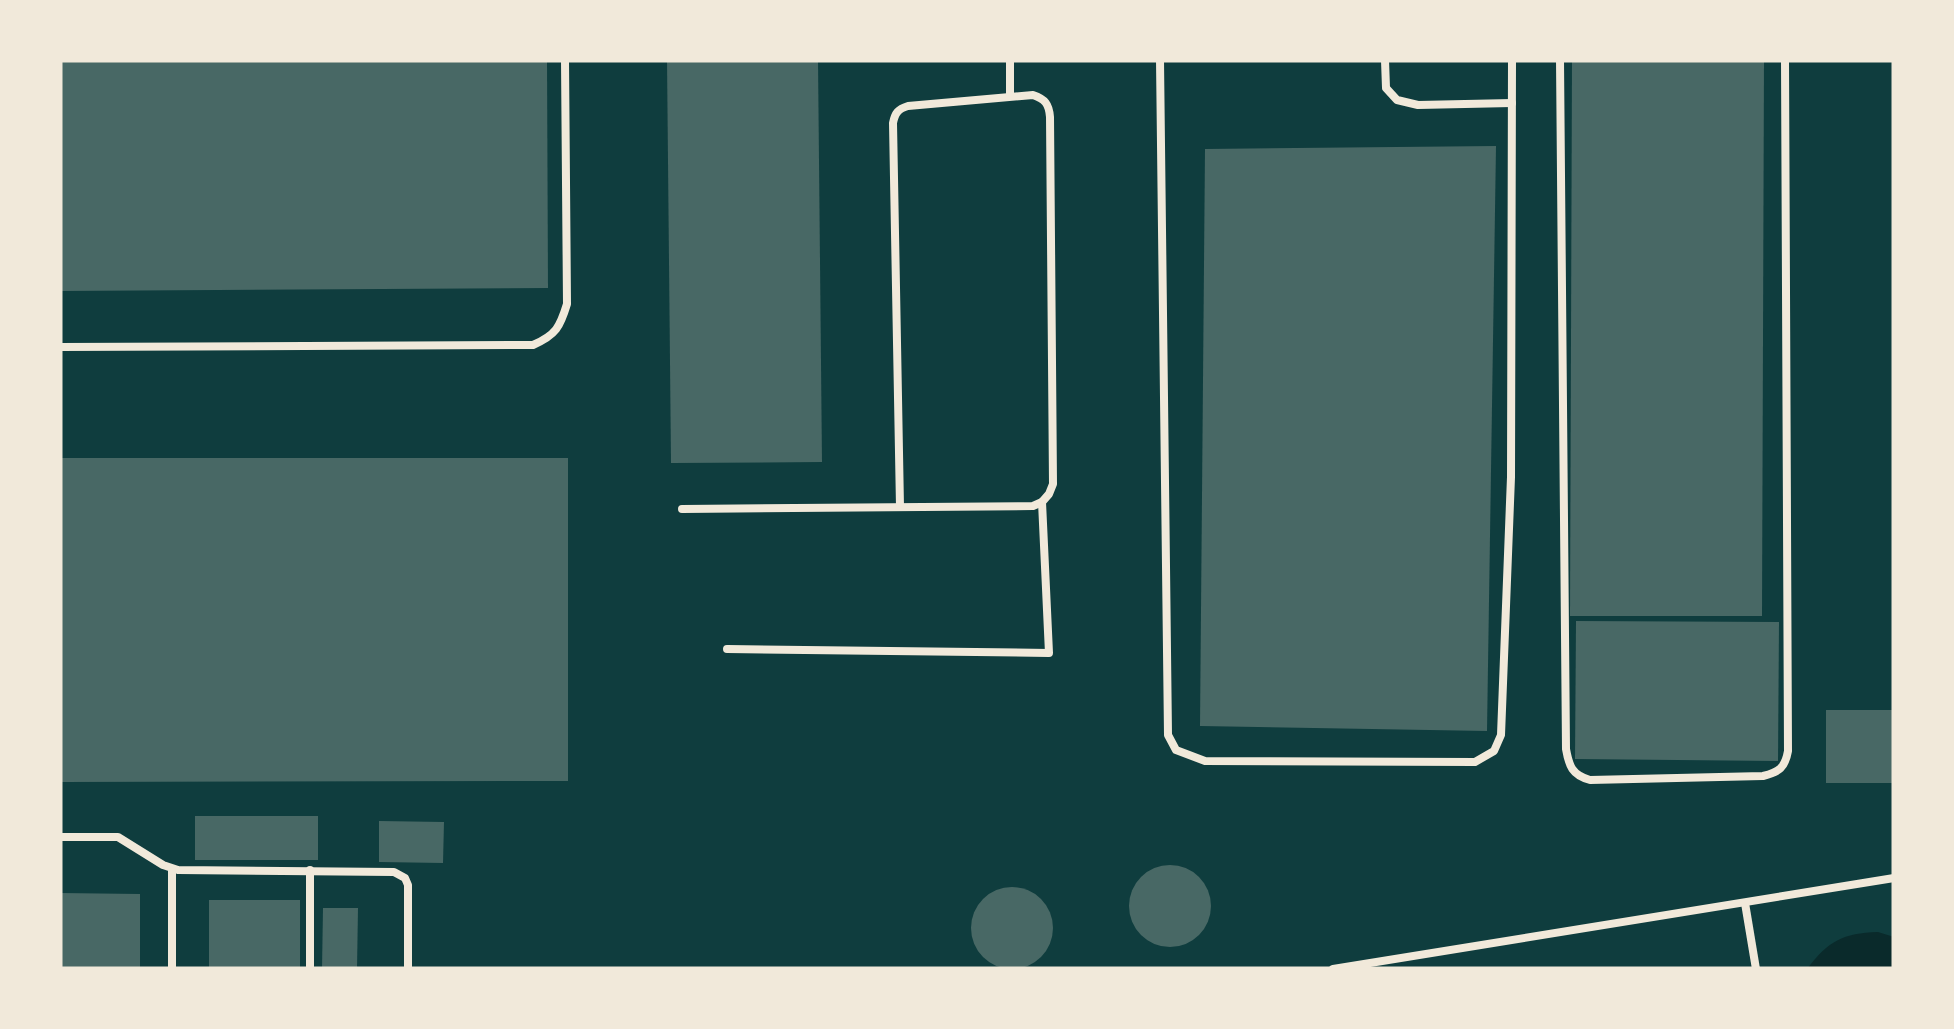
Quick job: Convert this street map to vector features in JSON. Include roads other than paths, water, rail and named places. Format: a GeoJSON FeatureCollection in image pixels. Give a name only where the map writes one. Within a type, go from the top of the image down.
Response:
{"type":"FeatureCollection","features":[{"type":"Feature","properties":{"kind":"lane"},"geometry":{"type":"LineString","coordinates":[[60,347],[534,345],[550,338],[562,323],[566,304],[565,60]]}},
{"type":"Feature","properties":{"kind":"lane"},"geometry":{"type":"LineString","coordinates":[[1010,60],[1010,96]]}},
{"type":"Feature","properties":{"kind":"lane"},"geometry":{"type":"LineString","coordinates":[[1160,60],[1168,734],[1176,750],[1204,760],[1475,762],[1494,751],[1501,735],[1511,478],[1512,60]]}},
{"type":"Feature","properties":{"kind":"lane"},"geometry":{"type":"LineString","coordinates":[[1384,60],[1386,88],[1397,100],[1418,105],[1512,103]]}},
{"type":"Feature","properties":{"kind":"lane"},"geometry":{"type":"LineString","coordinates":[[1560,60],[1566,749],[1569,767],[1590,780],[1763,776],[1779,772],[1786,762],[1789,624],[1785,60]]}},
{"type":"Feature","properties":{"kind":"lane"},"geometry":{"type":"LineString","coordinates":[[682,509],[1033,506],[1049,494],[1049,107],[1033,95],[908,106],[894,115],[900,507]]}},
{"type":"Feature","properties":{"kind":"lane"},"geometry":{"type":"LineString","coordinates":[[727,649],[1048,653],[1042,502]]}},
{"type":"Feature","properties":{"kind":"lane"},"geometry":{"type":"LineString","coordinates":[[60,837],[118,837],[172,869],[394,872],[408,884],[408,969]]}},
{"type":"Feature","properties":{"kind":"lane"},"geometry":{"type":"LineString","coordinates":[[172,869],[172,969]]}},
{"type":"Feature","properties":{"kind":"lane"},"geometry":{"type":"LineString","coordinates":[[310,870],[310,969]]}},
{"type":"Feature","properties":{"kind":"lane"},"geometry":{"type":"LineString","coordinates":[[1333,969],[1894,878]]}},
{"type":"Feature","properties":{"kind":"lane"},"geometry":{"type":"LineString","coordinates":[[1745,902],[1756,969]]}},
{"type":"Feature","properties":{"kind":"water"},"geometry":{"type":"Polygon","coordinates":[[[1878,932],[1894,937],[1894,969],[1807,969],[1837,940],[1878,932]]]}}]}
